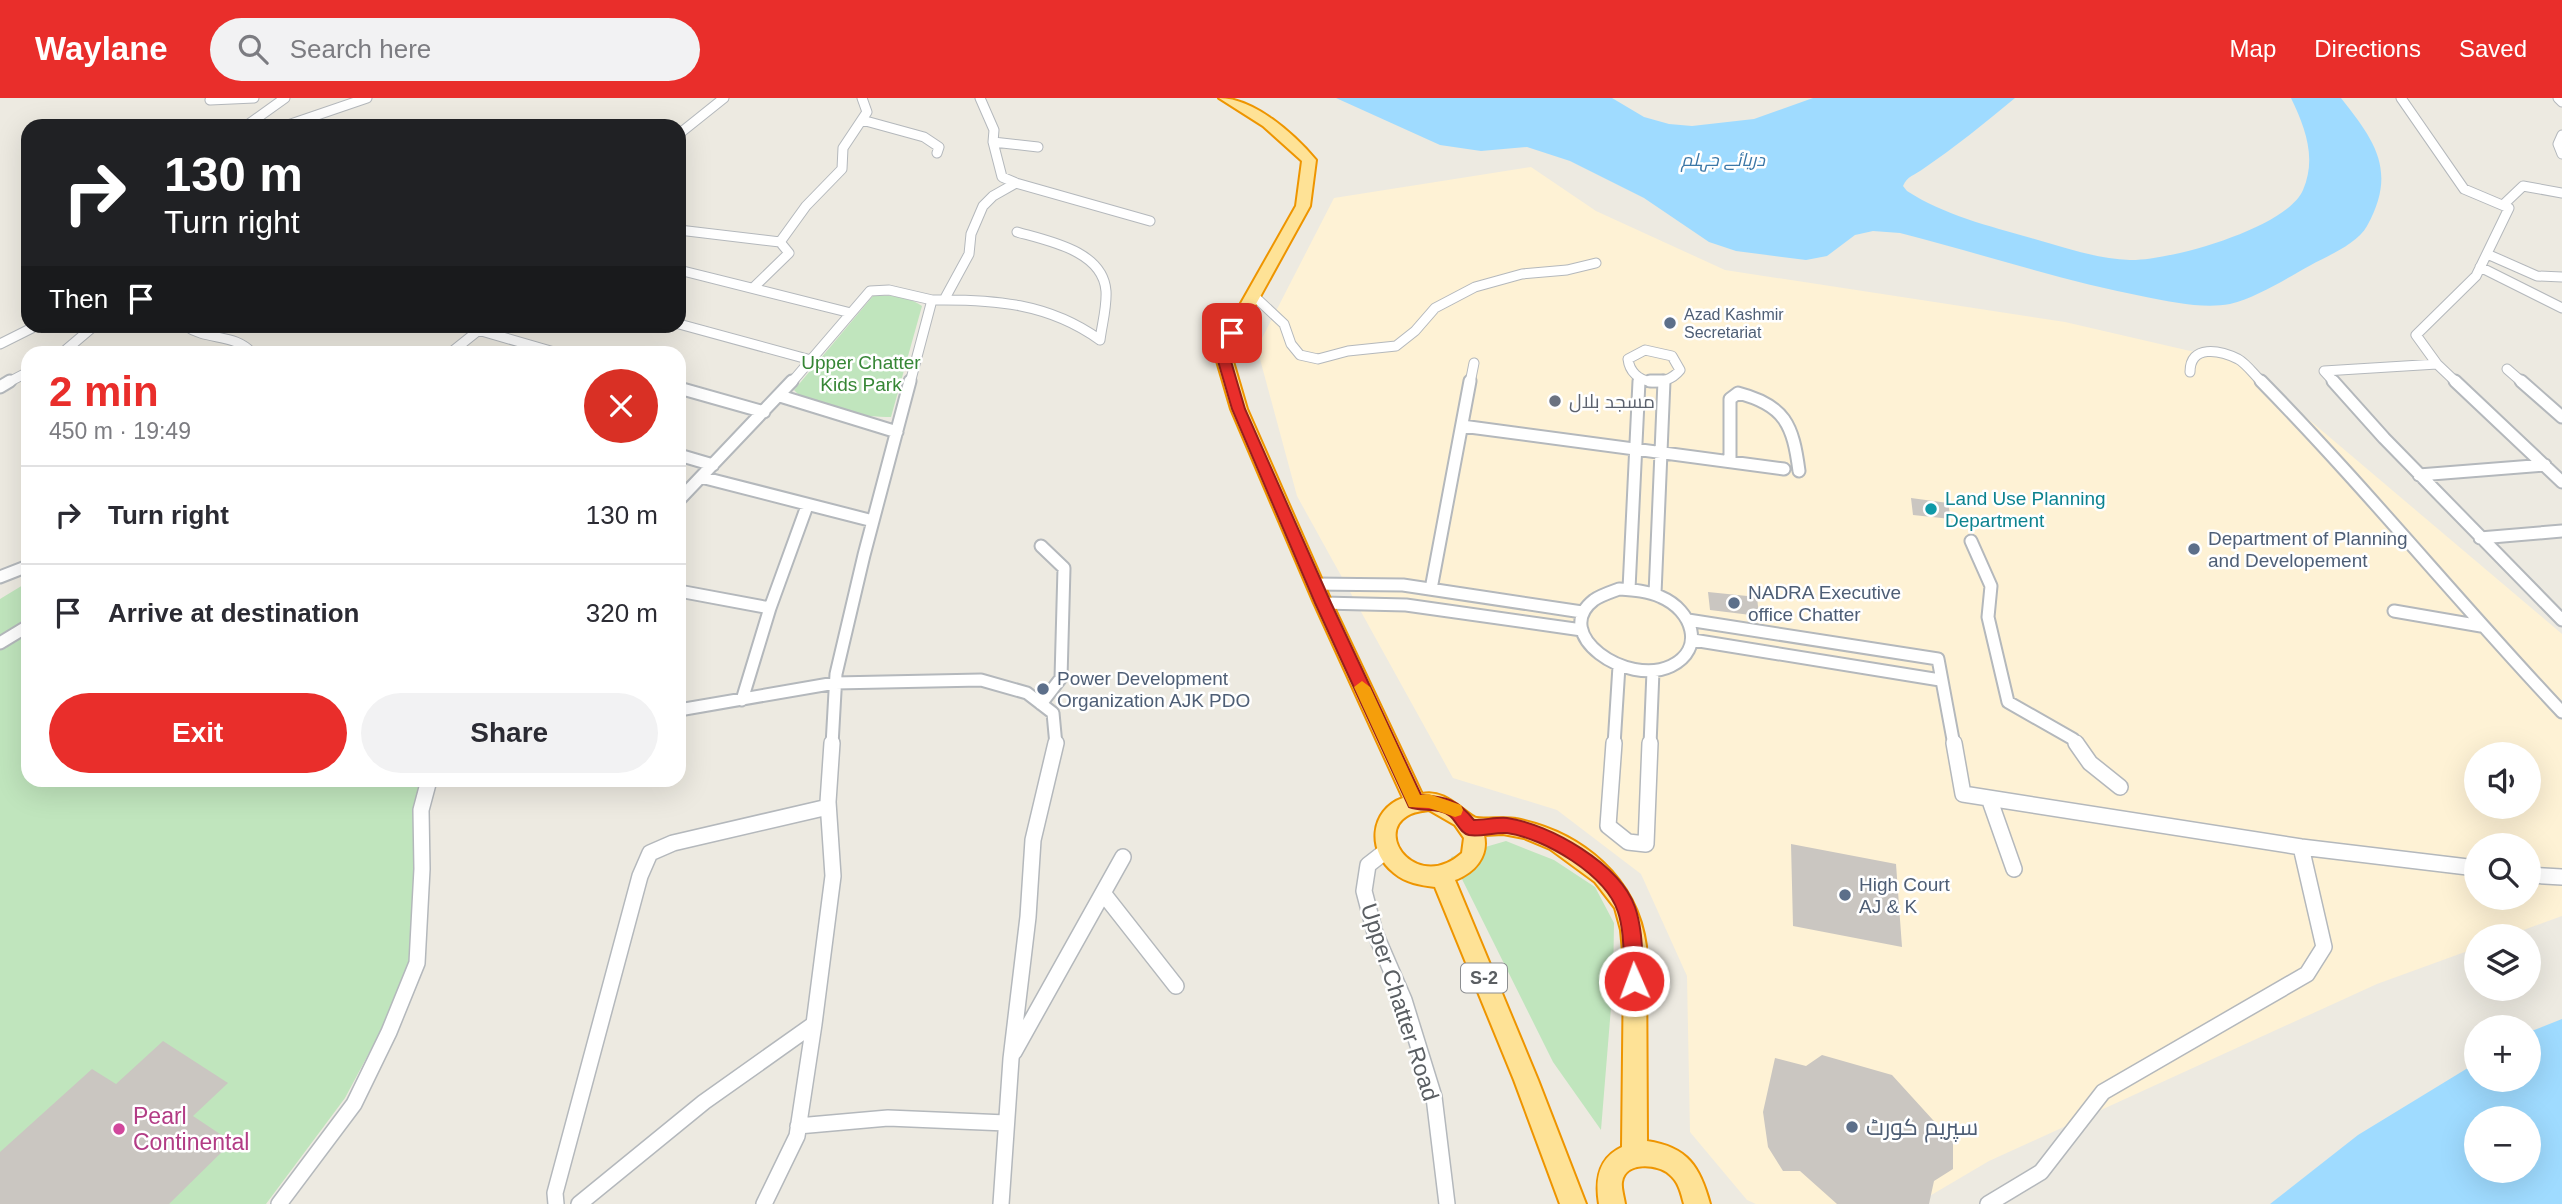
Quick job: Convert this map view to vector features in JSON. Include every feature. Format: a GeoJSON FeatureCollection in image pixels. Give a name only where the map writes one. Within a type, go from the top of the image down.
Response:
{"type":"FeatureCollection","features":[{"type":"Feature","properties":{"kind":"highway"},"geometry":{"type":"LineString","coordinates":[[1225,98],[1268,123],[1309,160],[1303,206],[1222,351],[1239,409],[1314,584],[1415,802]]}},
{"type":"Feature","properties":{"kind":"highway"},"geometry":{"type":"LineString","coordinates":[[1415,802],[1444,804],[1457,811],[1470,828],[1474,845],[1470,857],[1462,867],[1442,876],[1420,876],[1406,871],[1386,851],[1383,838],[1391,815],[1415,802]]}},
{"type":"Feature","properties":{"kind":"highway"},"geometry":{"type":"LineString","coordinates":[[1470,828],[1507,826],[1550,840],[1586,859],[1611,885],[1625,905],[1634,961],[1634,1153]]}},
{"type":"Feature","properties":{"kind":"highway","name":"S-2"},"geometry":{"type":"LineString","coordinates":[[1442,876],[1526,1080],[1573,1204]]}},
{"type":"Feature","properties":{"kind":"highway"},"geometry":{"type":"LineString","coordinates":[[1612,1204],[1609,1182],[1613,1169],[1622,1159],[1634,1153],[1649,1152],[1677,1163],[1695,1188],[1697,1204]]}},
{"type":"Feature","properties":{"kind":"street"},"geometry":{"type":"LineString","coordinates":[[211,98],[209,100],[254,98]]}},
{"type":"Feature","properties":{"kind":"street"},"geometry":{"type":"LineString","coordinates":[[256,119],[285,98]]}},
{"type":"Feature","properties":{"kind":"street"},"geometry":{"type":"LineString","coordinates":[[306,119],[367,98]]}},
{"type":"Feature","properties":{"kind":"street"},"geometry":{"type":"LineString","coordinates":[[686,128],[724,98]]}},
{"type":"Feature","properties":{"kind":"street"},"geometry":{"type":"LineString","coordinates":[[780,242],[806,206],[842,169],[843,148],[867,112],[862,98]]}},
{"type":"Feature","properties":{"kind":"street"},"geometry":{"type":"LineString","coordinates":[[980,98],[994,130],[993,142],[1002,177],[1150,221]]}},
{"type":"Feature","properties":{"kind":"street"},"geometry":{"type":"LineString","coordinates":[[2401,98],[2464,189],[2509,208],[2476,276],[2416,335],[2437,363],[2562,482]]}},
{"type":"Feature","properties":{"kind":"street"},"geometry":{"type":"LineString","coordinates":[[2558,98],[2562,102]]}},
{"type":"Feature","properties":{"kind":"street"},"geometry":{"type":"LineString","coordinates":[[862,120],[924,137],[939,146],[937,153]]}},
{"type":"Feature","properties":{"kind":"street"},"geometry":{"type":"LineString","coordinates":[[2562,135],[2558,145],[2562,154]]}},
{"type":"Feature","properties":{"kind":"street"},"geometry":{"type":"LineString","coordinates":[[993,142],[1038,147]]}},
{"type":"Feature","properties":{"kind":"street"},"geometry":{"type":"LineString","coordinates":[[764,1204],[797,1136],[833,876],[828,807],[835,683],[873,521],[938,300],[969,254],[967,247],[981,210],[988,200],[1016,183]]}},
{"type":"Feature","properties":{"kind":"street"},"geometry":{"type":"LineString","coordinates":[[2503,205],[2523,186],[2562,193]]}},
{"type":"Feature","properties":{"kind":"street"},"geometry":{"type":"LineString","coordinates":[[686,231],[780,242],[789,253],[753,288]]}},
{"type":"Feature","properties":{"kind":"street"},"geometry":{"type":"LineString","coordinates":[[686,493],[780,396],[870,291],[889,290],[938,300],[1013,302],[1049,312],[1091,332],[1100,340],[1107,289],[1100,274],[1079,251],[1017,232]]}},
{"type":"Feature","properties":{"kind":"street"},"geometry":{"type":"LineString","coordinates":[[2487,254],[2537,276],[2562,277]]}},
{"type":"Feature","properties":{"kind":"street"},"geometry":{"type":"LineString","coordinates":[[1253,295],[1284,324],[1291,344],[1300,355],[1318,359],[1348,351],[1396,346],[1415,331],[1435,308],[1475,287],[1522,274],[1567,270],[1596,263]]}},
{"type":"Feature","properties":{"kind":"street"},"geometry":{"type":"LineString","coordinates":[[2480,267],[2562,308]]}},
{"type":"Feature","properties":{"kind":"street"},"geometry":{"type":"LineString","coordinates":[[686,272],[851,313]]}},
{"type":"Feature","properties":{"kind":"street"},"geometry":{"type":"LineString","coordinates":[[686,326],[811,360]]}},
{"type":"Feature","properties":{"kind":"street"},"geometry":{"type":"LineString","coordinates":[[0,344],[22,333]]}},
{"type":"Feature","properties":{"kind":"street"},"geometry":{"type":"LineString","coordinates":[[70,346],[86,333]]}},
{"type":"Feature","properties":{"kind":"street"},"geometry":{"type":"LineString","coordinates":[[200,333],[246,346]]}},
{"type":"Feature","properties":{"kind":"street"},"geometry":{"type":"LineString","coordinates":[[459,346],[475,333]]}},
{"type":"Feature","properties":{"kind":"street"},"geometry":{"type":"LineString","coordinates":[[496,333],[536,346]]}},
{"type":"Feature","properties":{"kind":"street"},"geometry":{"type":"LineString","coordinates":[[1653,350],[1669,355],[1679,365],[1678,375],[1664,382],[1639,378],[1629,369],[1628,359],[1637,351],[1653,350]]}},
{"type":"Feature","properties":{"kind":"street"},"geometry":{"type":"LineString","coordinates":[[2190,372],[2190,363],[2197,354],[2210,350],[2240,360],[2303,424],[2481,626],[2562,712]]}},
{"type":"Feature","properties":{"kind":"street"},"geometry":{"type":"LineString","coordinates":[[1431,589],[1474,363]]}},
{"type":"Feature","properties":{"kind":"street"},"geometry":{"type":"LineString","coordinates":[[2437,363],[2324,371],[2480,538],[2556,608],[2562,620]]}},
{"type":"Feature","properties":{"kind":"street"},"geometry":{"type":"LineString","coordinates":[[2507,369],[2562,417]]}},
{"type":"Feature","properties":{"kind":"street"},"geometry":{"type":"LineString","coordinates":[[0,387],[21,376]]}},
{"type":"Feature","properties":{"kind":"street"},"geometry":{"type":"LineString","coordinates":[[1629,589],[1639,378]]}},
{"type":"Feature","properties":{"kind":"street"},"geometry":{"type":"LineString","coordinates":[[1655,594],[1664,382]]}},
{"type":"Feature","properties":{"kind":"street"},"geometry":{"type":"LineString","coordinates":[[686,390],[764,412]]}},
{"type":"Feature","properties":{"kind":"street"},"geometry":{"type":"LineString","coordinates":[[1730,461],[1730,399],[1738,393],[1760,397],[1777,408],[1791,425],[1800,471]]}},
{"type":"Feature","properties":{"kind":"street"},"geometry":{"type":"LineString","coordinates":[[780,396],[897,432]]}},
{"type":"Feature","properties":{"kind":"street"},"geometry":{"type":"LineString","coordinates":[[1462,426],[1784,469]]}},
{"type":"Feature","properties":{"kind":"street"},"geometry":{"type":"LineString","coordinates":[[686,456],[713,465]]}},
{"type":"Feature","properties":{"kind":"street"},"geometry":{"type":"LineString","coordinates":[[2419,475],[2544,465]]}},
{"type":"Feature","properties":{"kind":"street"},"geometry":{"type":"LineString","coordinates":[[701,477],[873,521]]}},
{"type":"Feature","properties":{"kind":"street"},"geometry":{"type":"LineString","coordinates":[[742,700],[770,608],[807,506]]}},
{"type":"Feature","properties":{"kind":"street"},"geometry":{"type":"LineString","coordinates":[[2480,538],[2562,531]]}},
{"type":"Feature","properties":{"kind":"street"},"geometry":{"type":"LineString","coordinates":[[1971,541],[1991,586],[1988,617],[2008,702],[2073,739],[2090,763],[2120,787]]}},
{"type":"Feature","properties":{"kind":"street"},"geometry":{"type":"LineString","coordinates":[[1041,546],[1064,568],[1061,678],[1041,704]]}},
{"type":"Feature","properties":{"kind":"street"},"geometry":{"type":"LineString","coordinates":[[0,577],[21,569]]}},
{"type":"Feature","properties":{"kind":"street"},"geometry":{"type":"LineString","coordinates":[[1314,584],[1403,585],[1583,612]]}},
{"type":"Feature","properties":{"kind":"street"},"geometry":{"type":"LineString","coordinates":[[1629,589],[1655,594],[1671,602],[1688,620],[1693,640],[1688,653],[1678,663],[1653,671],[1619,666],[1593,651],[1581,630],[1583,612],[1591,601],[1603,593],[1629,589]]}},
{"type":"Feature","properties":{"kind":"street"},"geometry":{"type":"LineString","coordinates":[[686,592],[770,608]]}},
{"type":"Feature","properties":{"kind":"street"},"geometry":{"type":"LineString","coordinates":[[1323,603],[1406,605],[1581,630]]}},
{"type":"Feature","properties":{"kind":"street"},"geometry":{"type":"LineString","coordinates":[[2393,611],[2481,626]]}},
{"type":"Feature","properties":{"kind":"street"},"geometry":{"type":"LineString","coordinates":[[1688,620],[1938,659],[1963,794],[2301,848],[2464,868]]}},
{"type":"Feature","properties":{"kind":"street"},"geometry":{"type":"LineString","coordinates":[[0,643],[21,630]]}},
{"type":"Feature","properties":{"kind":"street"},"geometry":{"type":"LineString","coordinates":[[1693,640],[1940,680]]}},
{"type":"Feature","properties":{"kind":"street"},"geometry":{"type":"LineString","coordinates":[[1619,666],[1608,826],[1629,842],[1646,844],[1653,671]]}},
{"type":"Feature","properties":{"kind":"street"},"geometry":{"type":"LineString","coordinates":[[686,709],[835,683],[981,680],[1027,693],[1053,713],[1056,746],[1033,840],[1028,917],[1011,1059],[1001,1204]]}},
{"type":"Feature","properties":{"kind":"street"},"geometry":{"type":"LineString","coordinates":[[279,1204],[354,1104],[389,1032],[417,963],[422,869],[421,810],[427,787]]}},
{"type":"Feature","properties":{"kind":"street"},"geometry":{"type":"LineString","coordinates":[[1989,798],[2014,869]]}},
{"type":"Feature","properties":{"kind":"street"},"geometry":{"type":"LineString","coordinates":[[556,1204],[555,1193],[640,876],[650,853],[673,843],[828,807]]}},
{"type":"Feature","properties":{"kind":"street"},"geometry":{"type":"LineString","coordinates":[[1988,1204],[2041,1172],[2103,1092],[2307,974],[2324,947],[2301,848]]}},
{"type":"Feature","properties":{"kind":"street","name":"Upper Chatter Road"},"geometry":{"type":"LineString","coordinates":[[1386,851],[1368,865],[1364,891],[1375,933],[1404,1000],[1434,1097],[1447,1204]]}},
{"type":"Feature","properties":{"kind":"street"},"geometry":{"type":"LineString","coordinates":[[1011,1059],[1123,857]]}},
{"type":"Feature","properties":{"kind":"street"},"geometry":{"type":"LineString","coordinates":[[2541,876],[2562,877]]}},
{"type":"Feature","properties":{"kind":"street"},"geometry":{"type":"LineString","coordinates":[[1102,893],[1176,986]]}},
{"type":"Feature","properties":{"kind":"street"},"geometry":{"type":"LineString","coordinates":[[579,1204],[704,1102],[814,1024]]}},
{"type":"Feature","properties":{"kind":"street"},"geometry":{"type":"LineString","coordinates":[[798,1126],[888,1118],[1006,1123]]}},
{"type":"Feature","properties":{"kind":"shaded area"},"geometry":{"type":"Polygon","coordinates":[[[1531,167],[1596,211],[1725,270],[2065,322],[2242,363],[2562,634],[2562,916],[2540,924],[2464,924],[2464,952],[2377,984],[1989,1161],[1916,1204],[1756,1204],[1747,1200],[1690,1132],[1687,976],[1641,874],[1557,810],[1453,778],[1297,496],[1257,348],[1334,198],[1531,167]]]}},
{"type":"Feature","properties":{"kind":"green space","name":"Upper Chatter Kids Park"},"geometry":{"type":"Polygon","coordinates":[[[873,296],[899,297],[922,306],[891,417],[867,416],[825,408],[802,397],[794,390],[873,296]]]}},
{"type":"Feature","properties":{"kind":"green space"},"geometry":{"type":"Polygon","coordinates":[[[21,586],[21,787],[429,787],[417,963],[345,1098],[266,1204],[0,1204],[0,599],[21,586]]]}},
{"type":"Feature","properties":{"kind":"green space"},"geometry":{"type":"Polygon","coordinates":[[[1506,841],[1554,860],[1595,887],[1614,923],[1613,983],[1601,1130],[1553,1062],[1451,857],[1506,841]]]}},
{"type":"Feature","properties":{"kind":"water","name":"دریائے جہلم"},"geometry":{"type":"Polygon","coordinates":[[[1336,98],[1612,98],[1644,117],[1669,124],[1692,126],[1754,119],[1813,98],[2015,98],[1909,178],[1903,186],[1936,207],[1967,219],[2080,252],[2117,259],[2148,259],[2171,255],[2225,240],[2275,217],[2293,204],[2303,190],[2307,178],[2309,154],[2305,131],[2291,98],[2341,98],[2373,144],[2381,173],[2381,189],[2367,226],[2357,238],[2342,248],[2251,297],[2230,304],[2199,305],[2115,291],[1900,233],[1873,231],[1855,235],[1827,256],[1806,260],[1736,251],[1709,242],[1644,198],[1570,161],[1527,147],[1481,151],[1440,145],[1336,98]]]}},
{"type":"Feature","properties":{"kind":"water"},"geometry":{"type":"Polygon","coordinates":[[[2562,1019],[2562,1204],[2270,1204],[2358,1135],[2464,1070],[2464,1092],[2541,1092],[2541,1027],[2562,1019]]]}},
{"type":"Feature","properties":{"kind":"building","name":"Land Use Planning Department"},"geometry":{"type":"Polygon","coordinates":[[[1911,498],[1948,503],[1951,519],[1913,515],[1911,498]]]}},
{"type":"Feature","properties":{"kind":"building","name":"NADRA Executive office Chatter"},"geometry":{"type":"Polygon","coordinates":[[[1708,592],[1757,597],[1759,616],[1710,610],[1708,592]]]}},
{"type":"Feature","properties":{"kind":"building","name":"High Court AJ & K"},"geometry":{"type":"Polygon","coordinates":[[[1791,844],[1896,864],[1902,947],[1793,926],[1791,844]]]}},
{"type":"Feature","properties":{"kind":"building","name":"Pearl Continental"},"geometry":{"type":"Polygon","coordinates":[[[163,1041],[228,1083],[193,1116],[232,1142],[169,1204],[0,1204],[0,1152],[92,1069],[116,1084],[163,1041]]]}},
{"type":"Feature","properties":{"kind":"building","name":"سپریم کورٹ"},"geometry":{"type":"Polygon","coordinates":[[[1822,1055],[1892,1075],[1953,1142],[1953,1169],[1934,1181],[1929,1204],[1837,1204],[1800,1171],[1783,1171],[1768,1147],[1763,1112],[1775,1058],[1806,1066],[1822,1055]]]}},
{"type":"Feature","properties":{"kind":"slow traffic"},"geometry":{"type":"LineString","coordinates":[[1362,687],[1415,802],[1444,804],[1455,810]]}},
{"type":"Feature","properties":{"kind":"place","name":"Azad Kashmir Secretariat"},"geometry":{"type":"Point","coordinates":[1670,323]}},
{"type":"Feature","properties":{"kind":"place","name":"مسجد بلال"},"geometry":{"type":"Point","coordinates":[1555,401]}},
{"type":"Feature","properties":{"kind":"place","name":"Land Use Planning Department"},"geometry":{"type":"Point","coordinates":[1931,509]}},
{"type":"Feature","properties":{"kind":"place","name":"Department of Planning and Developement"},"geometry":{"type":"Point","coordinates":[2194,549]}},
{"type":"Feature","properties":{"kind":"place","name":"NADRA Executive office Chatter"},"geometry":{"type":"Point","coordinates":[1734,603]}},
{"type":"Feature","properties":{"kind":"place","name":"Power Development Organization AJK PDO"},"geometry":{"type":"Point","coordinates":[1043,689]}},
{"type":"Feature","properties":{"kind":"place","name":"High Court AJ & K"},"geometry":{"type":"Point","coordinates":[1845,895]}},
{"type":"Feature","properties":{"kind":"place","name":"سپریم کورٹ"},"geometry":{"type":"Point","coordinates":[1852,1127]}},
{"type":"Feature","properties":{"kind":"place","name":"Pearl Continental"},"geometry":{"type":"Point","coordinates":[119,1129]}},
{"type":"Feature","properties":{"kind":"route"},"geometry":{"type":"LineString","coordinates":[[1232,333],[1222,351],[1239,409],[1323,603],[1415,802],[1444,804],[1457,811],[1470,828],[1507,826],[1550,840],[1586,859],[1611,885],[1625,905],[1630,923],[1634,981]]}}]}
